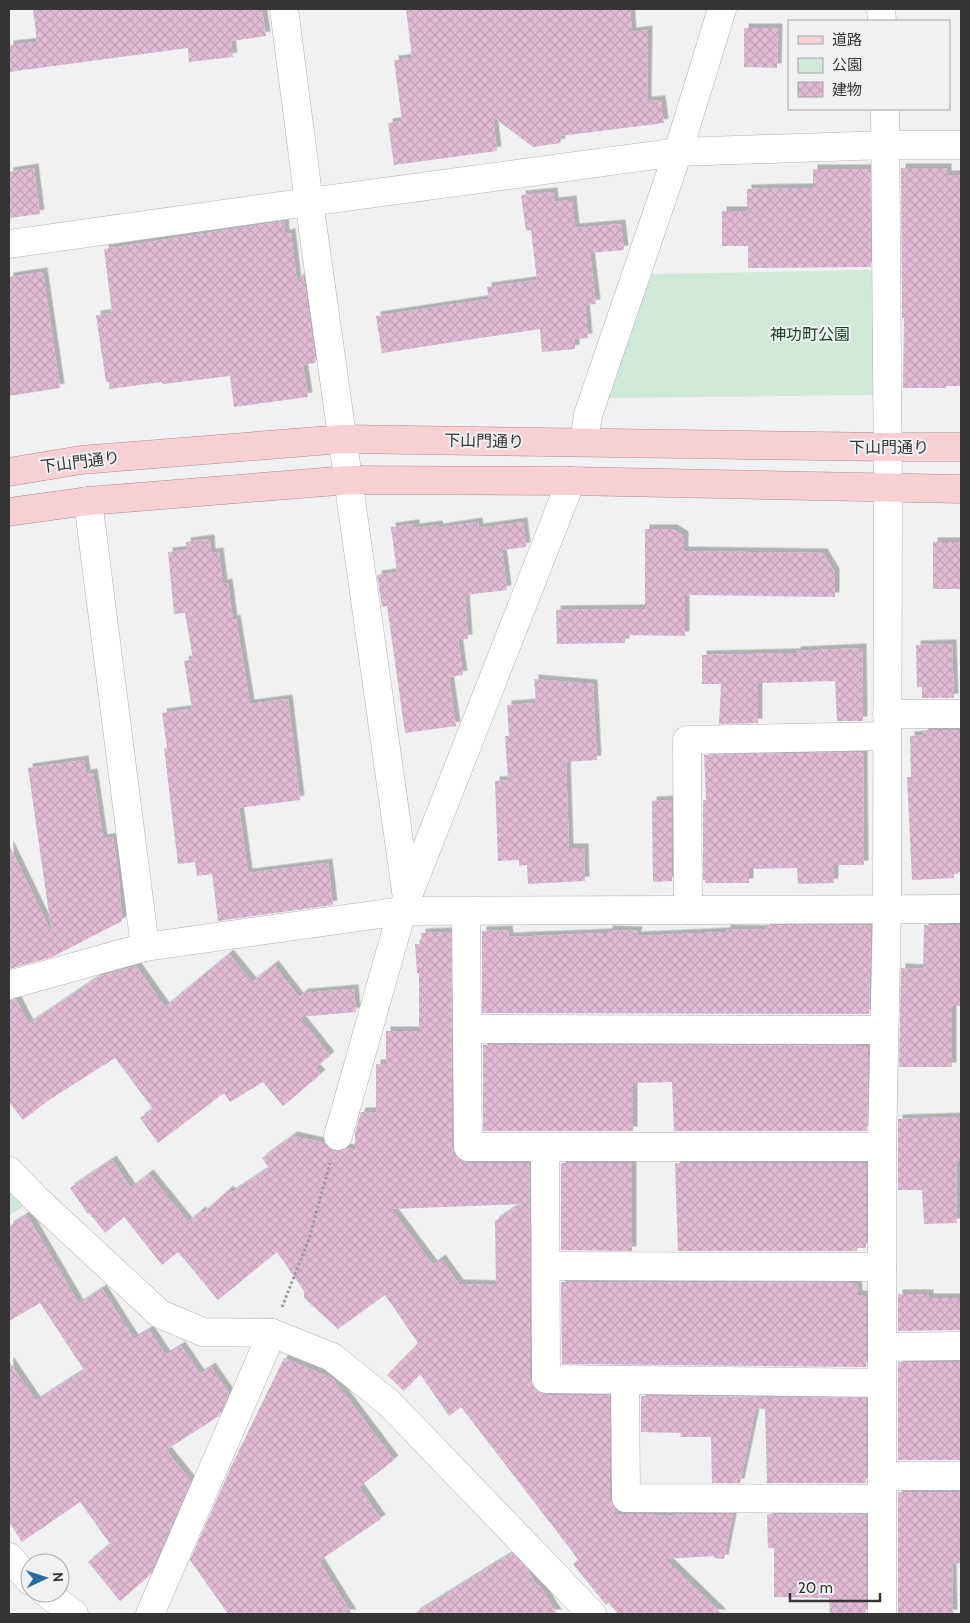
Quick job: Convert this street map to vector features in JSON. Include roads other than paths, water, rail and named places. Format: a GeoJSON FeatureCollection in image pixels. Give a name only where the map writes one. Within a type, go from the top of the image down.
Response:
{"type":"FeatureCollection","features":[{"type":"Feature","properties":{"kind":"main road","name":"下山門通り"},"geometry":{"type":"LineString","coordinates":[[9,472],[81,460],[343,438],[888,447],[961,446]]}},
{"type":"Feature","properties":{"kind":"main road"},"geometry":{"type":"LineString","coordinates":[[9,512],[88,501],[349,480],[961,489]]}},
{"type":"Feature","properties":{"kind":"street"},"geometry":{"type":"LineString","coordinates":[[284,9],[405,904]]}},
{"type":"Feature","properties":{"kind":"street"},"geometry":{"type":"LineString","coordinates":[[584,442],[588,415],[678,152],[722,9]]}},
{"type":"Feature","properties":{"kind":"street"},"geometry":{"type":"LineString","coordinates":[[882,1614],[882,1147],[887,909],[888,488],[885,110]]}},
{"type":"Feature","properties":{"kind":"street"},"geometry":{"type":"LineString","coordinates":[[9,244],[678,152],[886,145],[961,145]]}},
{"type":"Feature","properties":{"kind":"street"},"geometry":{"type":"LineString","coordinates":[[338,1136],[405,904],[571,482]]}},
{"type":"Feature","properties":{"kind":"street"},"geometry":{"type":"LineString","coordinates":[[88,501],[145,947]]}},
{"type":"Feature","properties":{"kind":"street"},"geometry":{"type":"LineString","coordinates":[[688,910],[687,740],[887,725],[961,714]]}},
{"type":"Feature","properties":{"kind":"street"},"geometry":{"type":"LineString","coordinates":[[9,985],[145,947],[405,904],[466,911],[961,908]]}},
{"type":"Feature","properties":{"kind":"street"},"geometry":{"type":"LineString","coordinates":[[466,911],[468,1148],[882,1147]]}},
{"type":"Feature","properties":{"kind":"street"},"geometry":{"type":"LineString","coordinates":[[467,1029],[884,1030]]}},
{"type":"Feature","properties":{"kind":"street"},"geometry":{"type":"LineString","coordinates":[[545,1148],[546,1379],[882,1383]]}},
{"type":"Feature","properties":{"kind":"street"},"geometry":{"type":"LineString","coordinates":[[9,1170],[36,1199],[160,1314],[203,1332],[272,1333],[332,1357],[390,1403],[592,1614]]}},
{"type":"Feature","properties":{"kind":"street"},"geometry":{"type":"LineString","coordinates":[[546,1266],[882,1267]]}},
{"type":"Feature","properties":{"kind":"street"},"geometry":{"type":"LineString","coordinates":[[150,1614],[272,1333]]}},
{"type":"Feature","properties":{"kind":"street"},"geometry":{"type":"LineString","coordinates":[[882,1347],[961,1346]]}},
{"type":"Feature","properties":{"kind":"street"},"geometry":{"type":"LineString","coordinates":[[625,1380],[626,1498],[882,1488],[961,1476]]}},
{"type":"Feature","properties":{"kind":"street"},"geometry":{"type":"LineString","coordinates":[[9,1557],[20,1570]]}},
{"type":"Feature","properties":{"kind":"street"},"geometry":{"type":"LineString","coordinates":[[59,1603],[74,1614]]}},
{"type":"Feature","properties":{"kind":"park label","name":"神功町公園"},"geometry":{"type":"Point","coordinates":[810,334]}}]}
